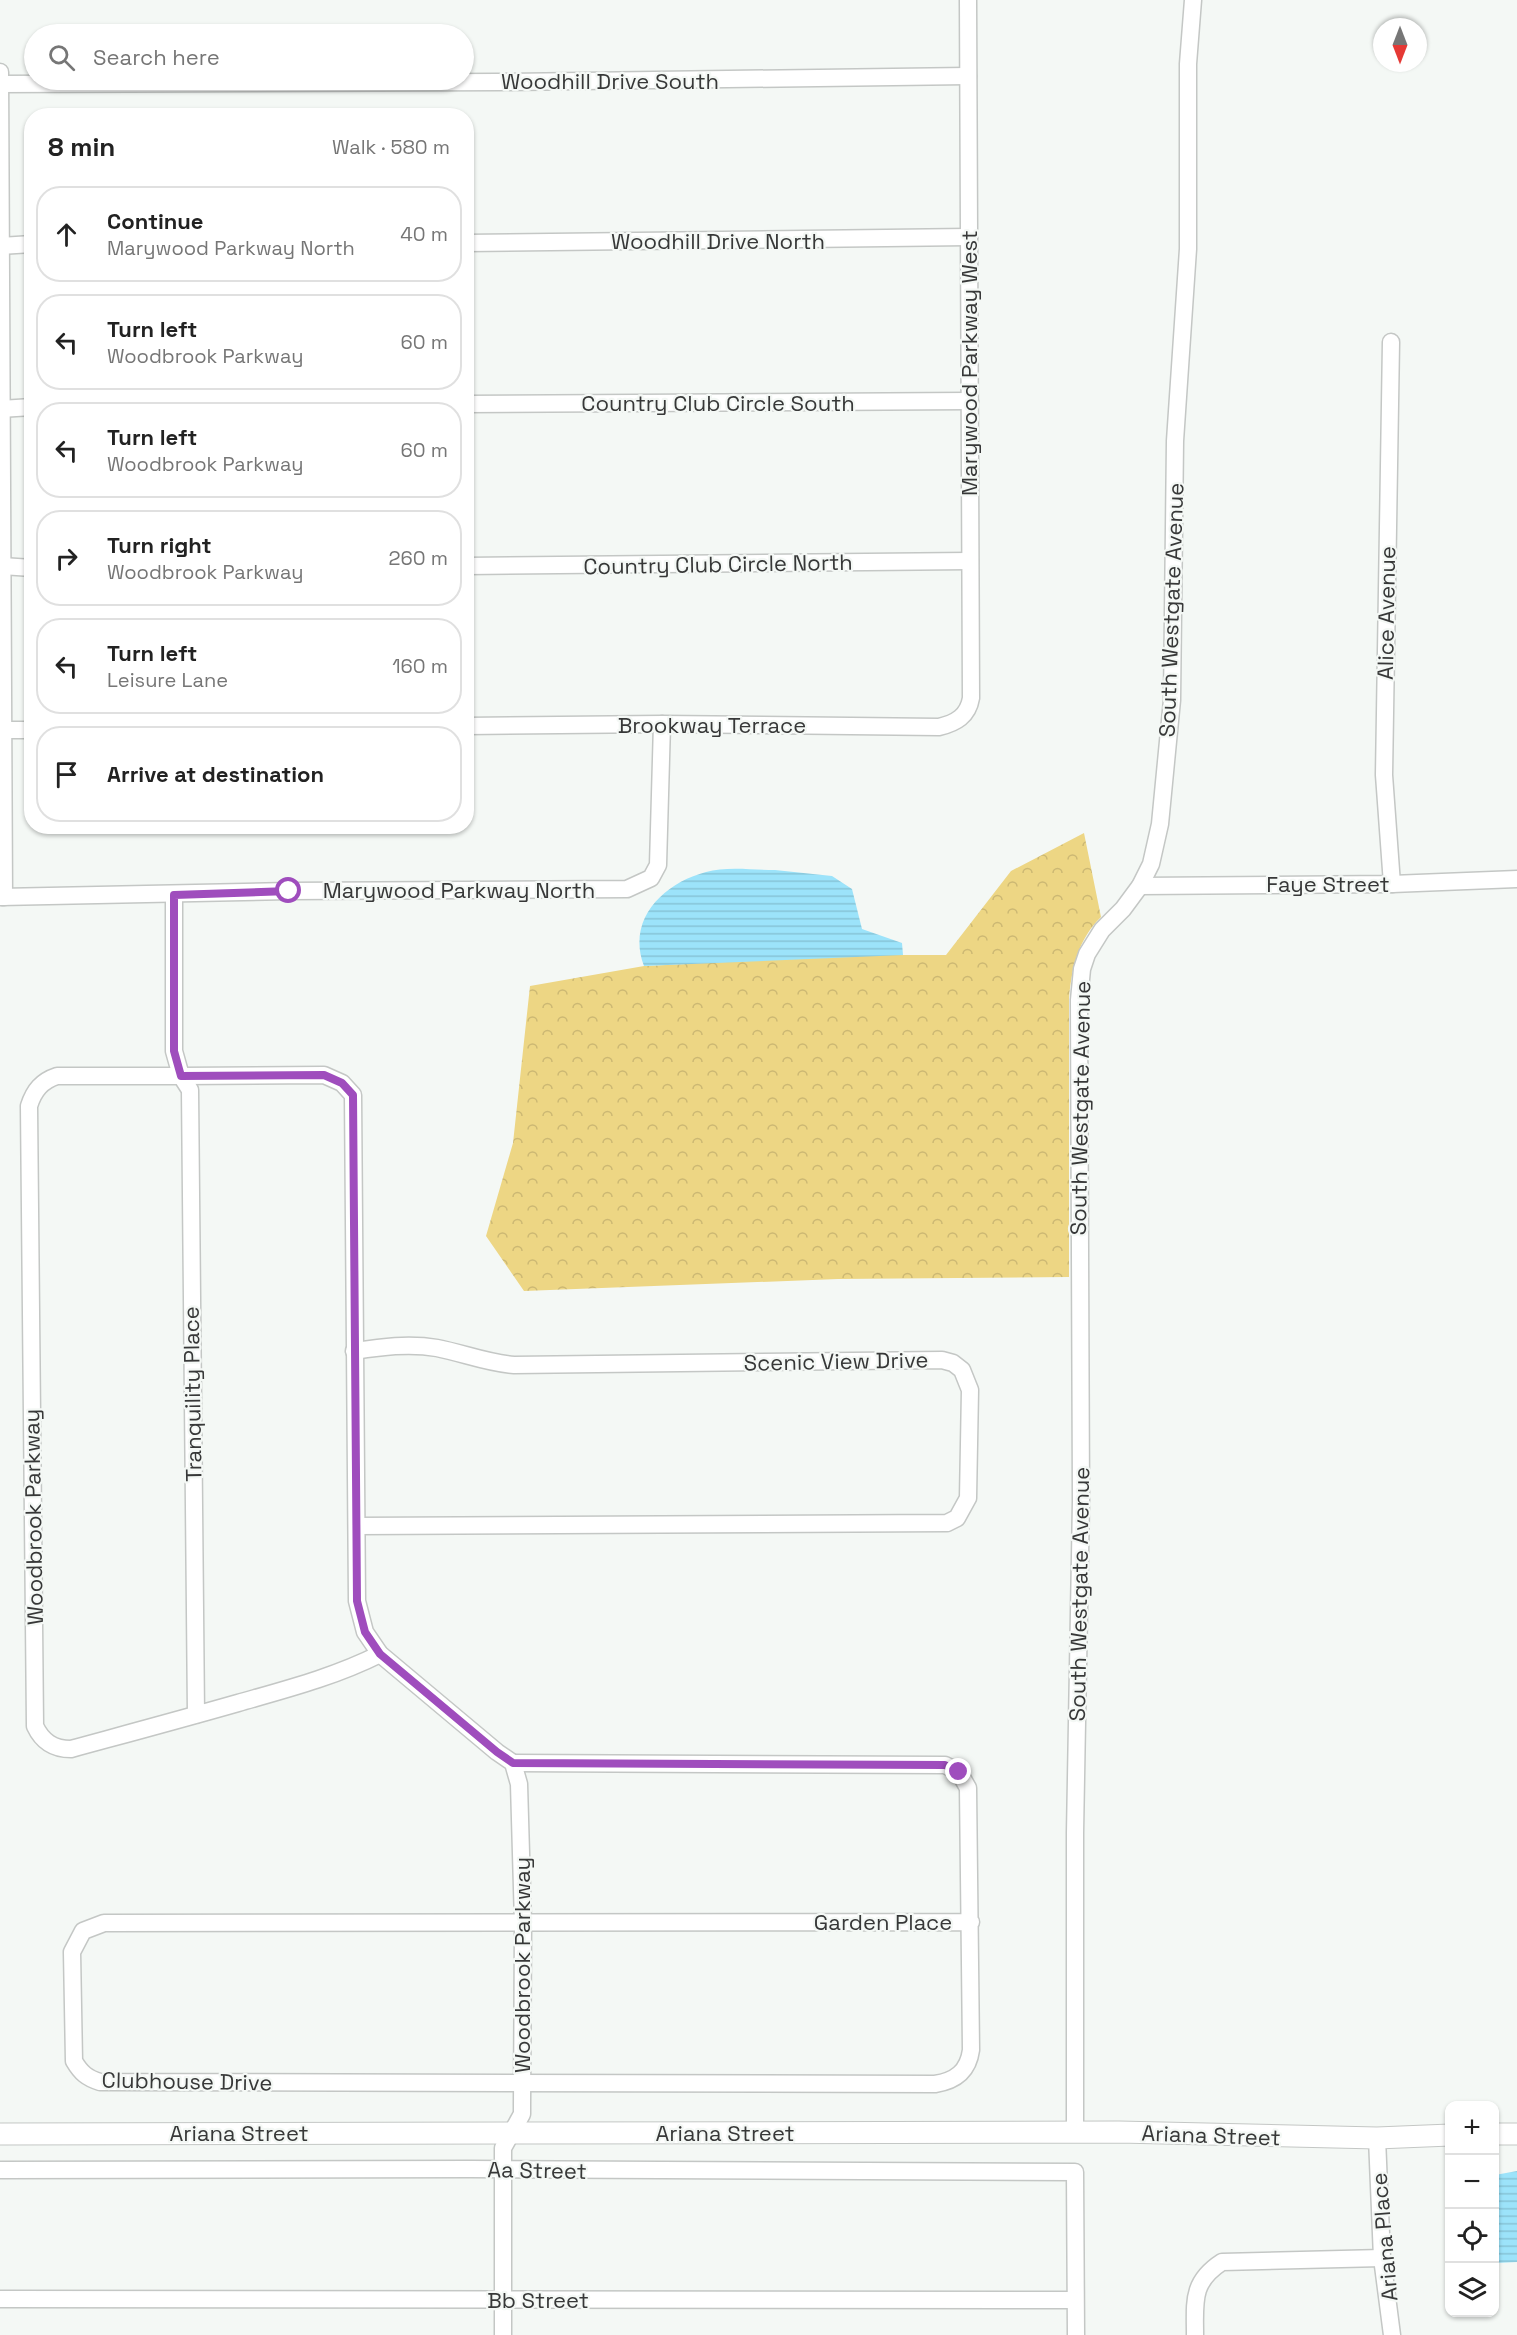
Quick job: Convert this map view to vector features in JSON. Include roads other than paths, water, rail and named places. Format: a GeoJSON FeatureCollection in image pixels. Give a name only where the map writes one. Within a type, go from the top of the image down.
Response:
{"type":"FeatureCollection","features":[{"type":"Feature","properties":{"kind":"street","name":"Marywood Parkway West"},"geometry":{"type":"LineString","coordinates":[[956,721],[969,709],[971,698],[968,0]]}},
{"type":"Feature","properties":{"kind":"street","name":"South Westgate Avenue"},"geometry":{"type":"LineString","coordinates":[[1075,2132],[1075,1833],[1081,1501],[1079,1000],[1082,969],[1087,954],[1102,930],[1123,909],[1140,886],[1151,864],[1157,844],[1172,699],[1175,441],[1188,249],[1188,64],[1193,0]]}},
{"type":"Feature","properties":{"kind":"street"},"geometry":{"type":"LineString","coordinates":[[0,72],[2,897]]}},
{"type":"Feature","properties":{"kind":"street","name":"Woodhill Drive South"},"geometry":{"type":"LineString","coordinates":[[474,82],[968,76]]}},
{"type":"Feature","properties":{"kind":"street","name":"Woodhill Drive South"},"geometry":{"type":"LineString","coordinates":[[0,84],[24,84]]}},
{"type":"Feature","properties":{"kind":"street","name":"Woodhill Drive North"},"geometry":{"type":"LineString","coordinates":[[474,243],[969,237]]}},
{"type":"Feature","properties":{"kind":"street"},"geometry":{"type":"LineString","coordinates":[[0,246],[24,244]]}},
{"type":"Feature","properties":{"kind":"street","name":"Alice Avenue"},"geometry":{"type":"LineString","coordinates":[[1391,342],[1384,775],[1392,884]]}},
{"type":"Feature","properties":{"kind":"street","name":"Country Club Circle South"},"geometry":{"type":"LineString","coordinates":[[474,404],[970,401]]}},
{"type":"Feature","properties":{"kind":"street"},"geometry":{"type":"LineString","coordinates":[[0,409],[24,408]]}},
{"type":"Feature","properties":{"kind":"street","name":"Country Club Circle North"},"geometry":{"type":"LineString","coordinates":[[474,566],[970,561]]}},
{"type":"Feature","properties":{"kind":"street"},"geometry":{"type":"LineString","coordinates":[[2,566],[24,567]]}},
{"type":"Feature","properties":{"kind":"street","name":"Brookway Terrace"},"geometry":{"type":"LineString","coordinates":[[474,726],[662,724],[939,727],[956,721]]}},
{"type":"Feature","properties":{"kind":"street","name":"Marywood Parkway North"},"geometry":{"type":"LineString","coordinates":[[2,897],[289,891],[627,889],[651,878],[658,865],[662,724]]}},
{"type":"Feature","properties":{"kind":"street"},"geometry":{"type":"LineString","coordinates":[[3,730],[24,730]]}},
{"type":"Feature","properties":{"kind":"street","name":"Faye Street"},"geometry":{"type":"LineString","coordinates":[[1140,886],[1392,884],[1517,879]]}},
{"type":"Feature","properties":{"kind":"street"},"geometry":{"type":"LineString","coordinates":[[174,895],[174,1051],[181,1076]]}},
{"type":"Feature","properties":{"kind":"street","name":"Woodbrook Parkway"},"geometry":{"type":"LineString","coordinates":[[380,1654],[344,1672],[70,1749],[61,1749],[49,1744],[35,1726],[29,1106],[37,1088],[47,1080],[57,1076],[324,1075],[342,1083],[353,1095],[357,1601],[365,1632],[380,1654],[513,1763],[519,1784],[523,1923],[523,2082],[522,2114],[503,2148],[503,2335]]}},
{"type":"Feature","properties":{"kind":"street","name":"Tranquility Place"},"geometry":{"type":"LineString","coordinates":[[181,1076],[190,1090],[196,1714]]}},
{"type":"Feature","properties":{"kind":"street","name":"Scenic View Drive"},"geometry":{"type":"LineString","coordinates":[[354,1352],[413,1346],[437,1348],[497,1364],[514,1365],[942,1360],[953,1363],[962,1370],[970,1390],[968,1498],[957,1518],[947,1523],[357,1526]]}},
{"type":"Feature","properties":{"kind":"street"},"geometry":{"type":"LineString","coordinates":[[513,1763],[945,1765],[959,1772],[968,1788],[971,1922]]}},
{"type":"Feature","properties":{"kind":"street","name":"Garden Place"},"geometry":{"type":"LineString","coordinates":[[523,1923],[971,1922],[970,2061],[963,2072],[945,2083],[523,2082]]}},
{"type":"Feature","properties":{"kind":"street","name":"Clubhouse Drive"},"geometry":{"type":"LineString","coordinates":[[523,1923],[104,1923],[83,1931],[72,1952],[71,1967],[74,2061],[89,2079],[100,2082],[523,2082]]}},
{"type":"Feature","properties":{"kind":"street","name":"Ariana Street"},"geometry":{"type":"LineString","coordinates":[[0,2134],[1075,2132],[1377,2138],[1445,2135]]}},
{"type":"Feature","properties":{"kind":"street"},"geometry":{"type":"LineString","coordinates":[[1499,2134],[1517,2134]]}},
{"type":"Feature","properties":{"kind":"street","name":"Ariana Place"},"geometry":{"type":"LineString","coordinates":[[1377,2138],[1382,2258],[1392,2335]]}},
{"type":"Feature","properties":{"kind":"street","name":"Aa Street"},"geometry":{"type":"LineString","coordinates":[[0,2170],[1075,2172],[1075,2300]]}},
{"type":"Feature","properties":{"kind":"street"},"geometry":{"type":"LineString","coordinates":[[1195,2335],[1198,2287],[1204,2276],[1222,2262],[1382,2258]]}},
{"type":"Feature","properties":{"kind":"street","name":"Bb Street"},"geometry":{"type":"LineString","coordinates":[[0,2299],[1075,2300]]}},
{"type":"Feature","properties":{"kind":"street"},"geometry":{"type":"LineString","coordinates":[[1075,2300],[1076,2335]]}},
{"type":"Feature","properties":{"kind":"water"},"geometry":{"type":"Polygon","coordinates":[[[714,870],[775,870],[832,876],[852,889],[862,929],[902,943],[903,955],[644,966],[640,949],[640,933],[652,906],[663,894],[691,877],[714,870]]]}},
{"type":"Feature","properties":{"kind":"water"},"geometry":{"type":"Polygon","coordinates":[[[1517,2171],[1517,2262],[1499,2263],[1499,2174],[1517,2171]]]}}]}
